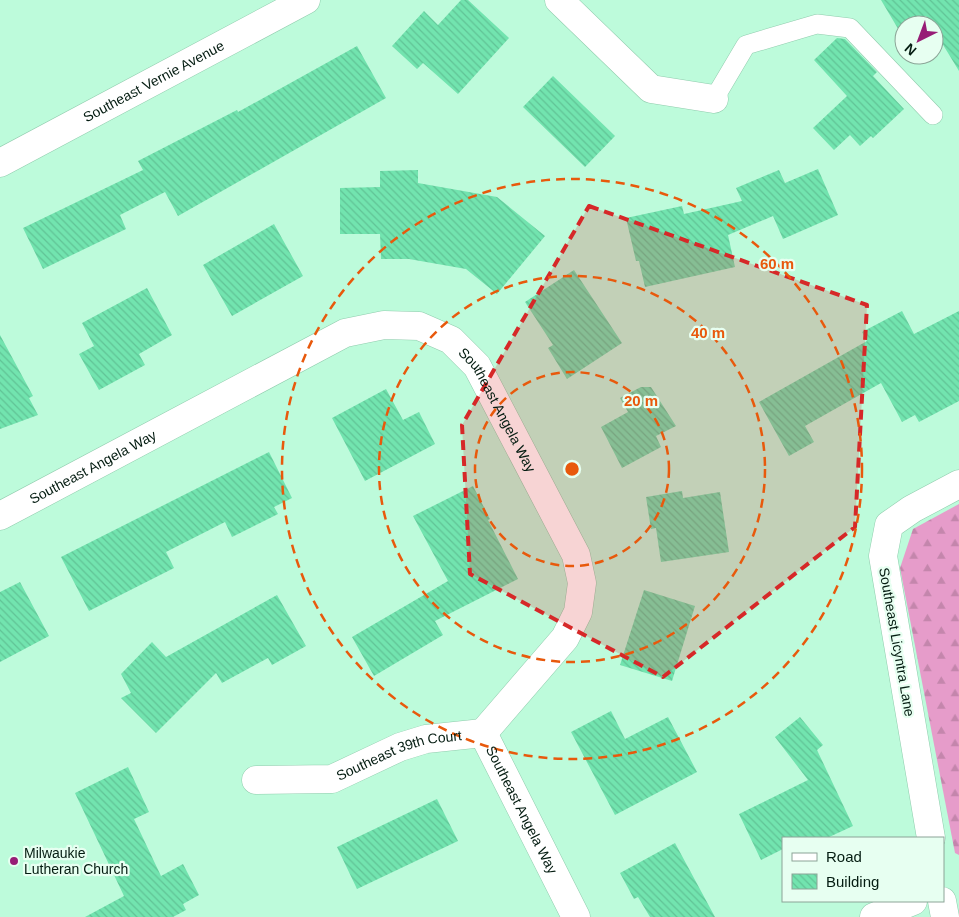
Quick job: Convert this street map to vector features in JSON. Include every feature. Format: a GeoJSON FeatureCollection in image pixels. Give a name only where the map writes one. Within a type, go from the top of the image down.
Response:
{"type":"FeatureCollection","features":[{"type":"Feature","properties":{"kind":"street"},"geometry":{"type":"LineString","coordinates":[[559,0],[651,89],[714,99]]}},
{"type":"Feature","properties":{"kind":"street","name":"Southeast Vernie Avenue"},"geometry":{"type":"LineString","coordinates":[[0,163],[303,1]]}},
{"type":"Feature","properties":{"kind":"street","name":"Southeast Angela Way"},"geometry":{"type":"LineString","coordinates":[[0,516],[345,333],[384,325],[419,326],[451,340],[477,366],[576,555],[582,583],[578,612],[564,638],[483,733],[576,917]]}},
{"type":"Feature","properties":{"kind":"street","name":"Southeast Licyntra Lane"},"geometry":{"type":"LineString","coordinates":[[931,837],[883,556],[889,525],[912,509],[959,484]]}},
{"type":"Feature","properties":{"kind":"street","name":"Southeast 39th Court"},"geometry":{"type":"LineString","coordinates":[[256,780],[332,779],[400,747],[426,739],[483,733]]}},
{"type":"Feature","properties":{"kind":"street"},"geometry":{"type":"LineString","coordinates":[[874,917],[911,902]]}},
{"type":"Feature","properties":{"kind":"street"},"geometry":{"type":"LineString","coordinates":[[942,902],[945,917]]}},
{"type":"Feature","properties":{"kind":"lane"},"geometry":{"type":"LineString","coordinates":[[714,99],[746,45],[817,24],[850,28],[933,115]]}},
{"type":"Feature","properties":{"kind":"highlighted area"},"geometry":{"type":"Polygon","coordinates":[[[589,206],[867,305],[855,527],[663,677],[470,574],[462,425],[589,206]]]}},
{"type":"Feature","properties":{"kind":"green space"},"geometry":{"type":"Polygon","coordinates":[[[959,504],[959,855],[955,853],[900,568],[913,529],[959,504]]]}},
{"type":"Feature","properties":{"kind":"building"},"geometry":{"type":"Polygon","coordinates":[[[461,0],[468,0],[509,38],[458,94],[423,63],[417,69],[392,46],[424,11],[438,25],[461,0]]]}},
{"type":"Feature","properties":{"kind":"building"},"geometry":{"type":"Polygon","coordinates":[[[881,0],[959,0],[959,71],[944,46],[944,15],[894,15],[894,22],[881,0]]]}},
{"type":"Feature","properties":{"kind":"building"},"geometry":{"type":"Polygon","coordinates":[[[837,38],[845,39],[877,72],[873,76],[904,109],[873,138],[871,136],[860,146],[850,135],[834,150],[813,128],[847,96],[814,60],[837,38]]]}},
{"type":"Feature","properties":{"kind":"building"},"geometry":{"type":"Polygon","coordinates":[[[357,46],[386,98],[178,216],[165,192],[120,215],[126,229],[43,269],[23,228],[143,170],[138,161],[237,110],[238,112],[357,46]]]}},
{"type":"Feature","properties":{"kind":"building"},"geometry":{"type":"Polygon","coordinates":[[[553,76],[615,136],[585,167],[523,107],[553,76]]]}},
{"type":"Feature","properties":{"kind":"building"},"geometry":{"type":"Polygon","coordinates":[[[818,169],[838,215],[783,239],[773,216],[728,235],[735,267],[645,287],[639,261],[636,261],[626,218],[682,206],[684,214],[742,201],[736,188],[779,170],[785,183],[818,169]]]}},
{"type":"Feature","properties":{"kind":"building"},"geometry":{"type":"Polygon","coordinates":[[[418,170],[418,183],[497,197],[545,236],[497,294],[466,269],[409,259],[381,259],[380,234],[340,234],[340,188],[380,187],[380,171],[418,170]]]}},
{"type":"Feature","properties":{"kind":"building"},"geometry":{"type":"Polygon","coordinates":[[[274,224],[303,276],[232,316],[203,265],[274,224]]]}},
{"type":"Feature","properties":{"kind":"building"},"geometry":{"type":"Polygon","coordinates":[[[574,270],[622,343],[567,379],[548,348],[553,345],[525,302],[574,270]]]}},
{"type":"Feature","properties":{"kind":"building"},"geometry":{"type":"Polygon","coordinates":[[[147,288],[172,335],[139,354],[145,365],[99,390],[79,354],[94,346],[82,323],[147,288]]]}},
{"type":"Feature","properties":{"kind":"building"},"geometry":{"type":"Polygon","coordinates":[[[902,311],[914,334],[959,311],[959,401],[919,422],[915,415],[902,422],[881,383],[805,426],[814,442],[789,456],[759,402],[867,341],[862,332],[902,311]]]}},
{"type":"Feature","properties":{"kind":"building"},"geometry":{"type":"Polygon","coordinates":[[[0,335],[33,396],[29,398],[38,415],[0,429],[0,335]]]}},
{"type":"Feature","properties":{"kind":"building"},"geometry":{"type":"Polygon","coordinates":[[[641,387],[651,387],[676,426],[656,436],[661,447],[622,468],[601,427],[628,412],[620,398],[641,387]]]}},
{"type":"Feature","properties":{"kind":"building"},"geometry":{"type":"Polygon","coordinates":[[[386,389],[403,420],[419,412],[435,444],[365,481],[332,418],[386,389]]]}},
{"type":"Feature","properties":{"kind":"building"},"geometry":{"type":"Polygon","coordinates":[[[269,452],[292,498],[274,507],[278,514],[232,537],[225,522],[166,552],[174,568],[89,611],[61,557],[269,452]]]}},
{"type":"Feature","properties":{"kind":"building"},"geometry":{"type":"Polygon","coordinates":[[[473,486],[518,579],[435,621],[443,635],[374,676],[352,637],[448,581],[413,516],[473,486]]]}},
{"type":"Feature","properties":{"kind":"building"},"geometry":{"type":"Polygon","coordinates":[[[682,491],[683,498],[720,492],[729,552],[661,562],[656,528],[651,529],[646,497],[682,491]]]}},
{"type":"Feature","properties":{"kind":"building"},"geometry":{"type":"Polygon","coordinates":[[[20,582],[49,636],[0,662],[0,592],[20,582]]]}},
{"type":"Feature","properties":{"kind":"building"},"geometry":{"type":"Polygon","coordinates":[[[644,590],[695,606],[672,681],[620,665],[644,590]]]}},
{"type":"Feature","properties":{"kind":"building"},"geometry":{"type":"Polygon","coordinates":[[[277,595],[306,646],[272,665],[268,658],[222,683],[216,673],[156,733],[121,698],[131,693],[121,674],[152,642],[166,657],[277,595]]]}},
{"type":"Feature","properties":{"kind":"building"},"geometry":{"type":"Polygon","coordinates":[[[611,711],[625,739],[668,717],[697,772],[615,815],[571,732],[611,711]]]}},
{"type":"Feature","properties":{"kind":"building"},"geometry":{"type":"Polygon","coordinates":[[[800,717],[823,745],[817,750],[853,826],[829,837],[782,837],[782,850],[761,860],[739,814],[808,780],[775,737],[800,717]]]}},
{"type":"Feature","properties":{"kind":"building"},"geometry":{"type":"Polygon","coordinates":[[[128,767],[149,812],[134,819],[161,876],[183,864],[199,895],[183,904],[186,910],[173,917],[85,917],[124,896],[75,793],[128,767]]]}},
{"type":"Feature","properties":{"kind":"building"},"geometry":{"type":"Polygon","coordinates":[[[437,799],[458,841],[357,889],[337,847],[437,799]]]}},
{"type":"Feature","properties":{"kind":"building"},"geometry":{"type":"Polygon","coordinates":[[[675,843],[715,917],[650,917],[638,897],[634,899],[620,873],[675,843]]]}},
{"type":"Feature","properties":{"kind":"place","name":"Milwaukie Lutheran Church"},"geometry":{"type":"Point","coordinates":[14,861]}}]}
